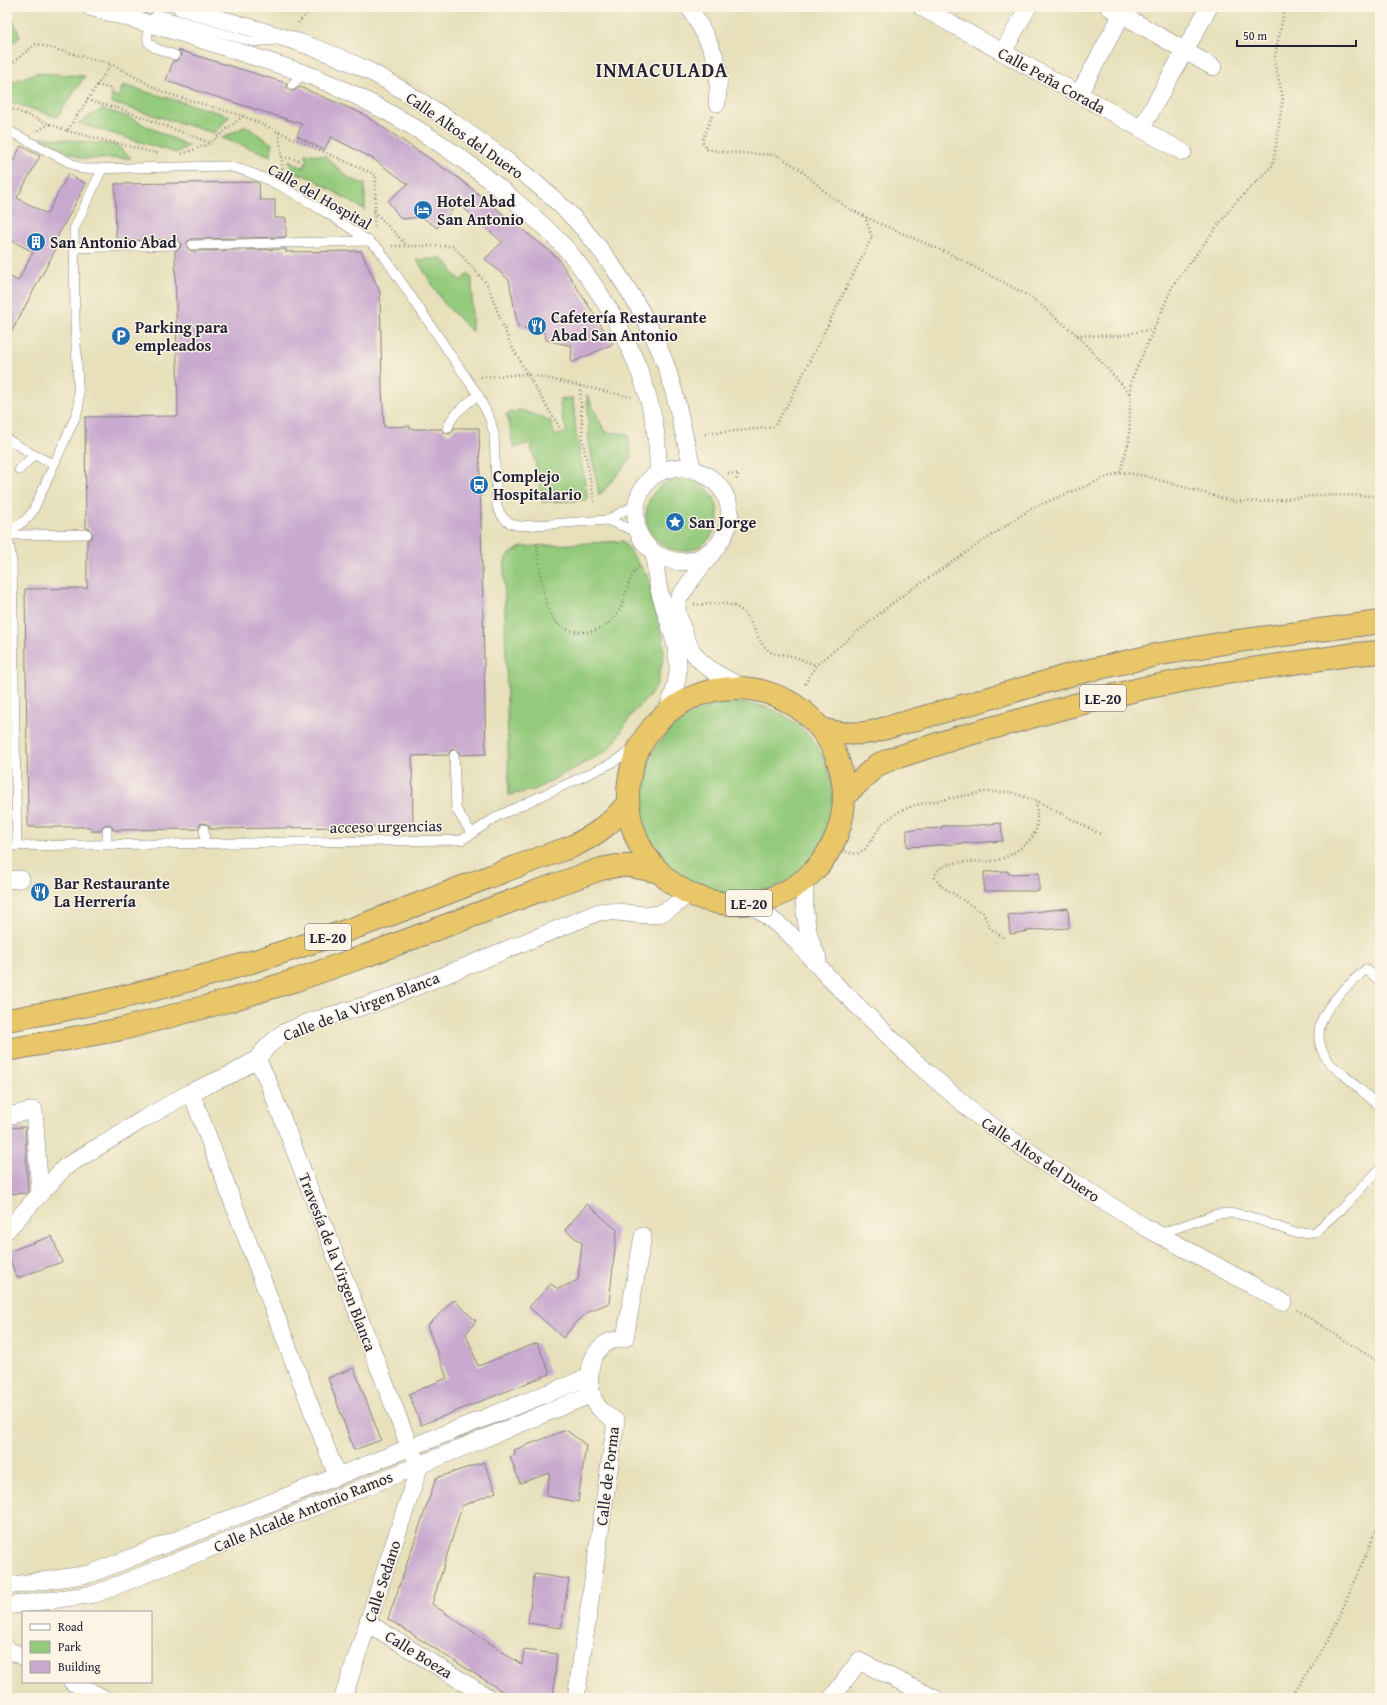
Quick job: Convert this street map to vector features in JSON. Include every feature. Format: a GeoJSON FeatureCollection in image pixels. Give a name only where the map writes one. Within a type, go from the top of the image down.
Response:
{"type":"FeatureCollection","features":[{"type":"Feature","properties":{"kind":"highway","name":"LE-20"},"geometry":{"type":"LineString","coordinates":[[821,730],[838,734],[856,735],[872,732],[1073,674],[1156,655],[1230,642],[1380,622]]}},
{"type":"Feature","properties":{"kind":"highway","name":"LE-20"},"geometry":{"type":"LineString","coordinates":[[844,796],[877,766],[889,760],[959,737],[1071,706],[1144,688],[1218,674],[1356,654],[1380,652]]}},
{"type":"Feature","properties":{"kind":"highway","name":"LE-20"},"geometry":{"type":"LineString","coordinates":[[745,688],[775,695],[802,711],[821,730],[831,745],[838,761],[843,778],[844,796],[840,825],[832,844],[820,864],[805,878],[788,890],[770,898],[750,902],[729,903],[716,901],[690,893],[674,884],[660,872],[648,857],[638,840],[631,822],[628,803],[631,772],[641,744],[652,728],[665,715],[682,702],[702,694],[723,689],[745,688]]}},
{"type":"Feature","properties":{"kind":"highway","name":"LE-20"},"geometry":{"type":"LineString","coordinates":[[7,1020],[150,991],[221,972],[318,940],[571,847],[590,838],[606,827],[628,803]]}},
{"type":"Feature","properties":{"kind":"highway","name":"LE-20"},"geometry":{"type":"LineString","coordinates":[[7,1050],[122,1029],[231,1000],[296,980],[365,956],[601,869],[616,866],[631,866],[660,872]]}},
{"type":"Feature","properties":{"kind":"street","name":"Calle Altos del Duero"},"geometry":{"type":"LineString","coordinates":[[90,7],[149,24],[298,79],[351,93],[440,143],[493,182],[544,226],[568,251],[599,293],[614,317],[632,353],[647,392],[657,437],[658,474]]}},
{"type":"Feature","properties":{"kind":"street","name":"Calle Altos del Duero"},"geometry":{"type":"LineString","coordinates":[[181,7],[205,11],[304,44],[369,71],[431,108],[491,148],[554,199],[598,247],[640,309],[660,348],[675,391],[685,443],[693,469]]}},
{"type":"Feature","properties":{"kind":"street"},"geometry":{"type":"LineString","coordinates":[[689,7],[697,19],[717,63],[717,103]]}},
{"type":"Feature","properties":{"kind":"street","name":"Calle Peña Corada"},"geometry":{"type":"LineString","coordinates":[[922,7],[941,12],[1003,52],[1183,152]]}},
{"type":"Feature","properties":{"kind":"street"},"geometry":{"type":"LineString","coordinates":[[1003,52],[1028,7]]}},
{"type":"Feature","properties":{"kind":"street"},"geometry":{"type":"LineString","coordinates":[[1141,129],[1208,7]]}},
{"type":"Feature","properties":{"kind":"street"},"geometry":{"type":"LineString","coordinates":[[1079,94],[1116,11],[1213,66]]}},
{"type":"Feature","properties":{"kind":"street"},"geometry":{"type":"LineString","coordinates":[[665,715],[674,696],[679,667],[679,654],[645,544],[638,532],[636,504],[641,491],[650,479],[658,474],[678,468],[693,469],[704,473],[714,480],[722,489],[727,500],[729,512],[728,525],[724,536],[695,572],[678,600],[678,616],[690,648],[700,660],[724,678],[745,688]]}},
{"type":"Feature","properties":{"kind":"street"},"geometry":{"type":"LineString","coordinates":[[649,557],[680,562],[694,560],[717,546]]}},
{"type":"Feature","properties":{"kind":"street","name":"Calle Altos del Duero"},"geometry":{"type":"LineString","coordinates":[[805,878],[803,897],[806,923],[812,947],[828,978]]}},
{"type":"Feature","properties":{"kind":"street","name":"Calle de la Virgen Blanca"},"geometry":{"type":"LineString","coordinates":[[7,1230],[65,1167],[191,1092],[234,1073],[257,1059],[268,1046],[283,1033],[309,1022],[381,1001],[599,912],[611,910],[643,914],[658,914],[690,893]]}},
{"type":"Feature","properties":{"kind":"street","name":"Calle Altos del Duero"},"geometry":{"type":"LineString","coordinates":[[750,902],[789,933],[828,978],[912,1059],[974,1113],[1056,1172],[1158,1234],[1283,1302]]}},
{"type":"Feature","properties":{"kind":"street","name":"Travesía de la Virgen Blanca"},"geometry":{"type":"LineString","coordinates":[[257,1059],[267,1079],[410,1448],[420,1465]]}},
{"type":"Feature","properties":{"kind":"street"},"geometry":{"type":"LineString","coordinates":[[191,1092],[337,1476]]}},
{"type":"Feature","properties":{"kind":"street"},"geometry":{"type":"LineString","coordinates":[[7,1116],[34,1110],[40,1194]]}},
{"type":"Feature","properties":{"kind":"street"},"geometry":{"type":"LineString","coordinates":[[590,1386],[591,1363],[597,1352],[605,1344],[625,1338],[643,1236]]}},
{"type":"Feature","properties":{"kind":"street","name":"Calle Alcalde Antonio Ramos"},"geometry":{"type":"LineString","coordinates":[[7,1586],[90,1574],[410,1448],[590,1386]]}},
{"type":"Feature","properties":{"kind":"street","name":"Calle Alcalde Antonio Ramos"},"geometry":{"type":"LineString","coordinates":[[7,1606],[96,1594],[420,1465],[590,1386]]}},
{"type":"Feature","properties":{"kind":"street","name":"Calle de Porma"},"geometry":{"type":"LineString","coordinates":[[576,1698],[616,1421],[600,1409],[590,1386]]}},
{"type":"Feature","properties":{"kind":"street","name":"Calle Sedano"},"geometry":{"type":"LineString","coordinates":[[343,1698],[420,1465]]}},
{"type":"Feature","properties":{"kind":"street","name":"Calle Boeza"},"geometry":{"type":"LineString","coordinates":[[368,1623],[489,1698]]}},
{"type":"Feature","properties":{"kind":"street"},"geometry":{"type":"LineString","coordinates":[[7,1649],[22,1656]]}},
{"type":"Feature","properties":{"kind":"street"},"geometry":{"type":"LineString","coordinates":[[832,1698],[860,1662],[934,1698]]}},
{"type":"Feature","properties":{"kind":"street"},"geometry":{"type":"LineString","coordinates":[[74,1683],[103,1698]]}},
{"type":"Feature","properties":{"kind":"lane","name":"Calle Altos del Duero"},"geometry":{"type":"LineString","coordinates":[[149,24],[158,14],[253,42],[288,39]]}},
{"type":"Feature","properties":{"kind":"lane"},"geometry":{"type":"LineString","coordinates":[[149,24],[147,31],[148,42],[155,48],[175,55]]}},
{"type":"Feature","properties":{"kind":"lane","name":"Calle del Hospital"},"geometry":{"type":"LineString","coordinates":[[7,130],[82,169],[227,166],[238,169],[273,184],[310,203],[379,249],[478,395],[490,419],[494,434],[497,507],[500,515],[505,520],[512,525],[521,526],[607,520],[636,504]]}},
{"type":"Feature","properties":{"kind":"lane"},"geometry":{"type":"LineString","coordinates":[[9,535],[28,519],[33,511],[75,418],[78,406],[75,345],[74,229],[102,169]]}},
{"type":"Feature","properties":{"kind":"lane"},"geometry":{"type":"LineString","coordinates":[[192,245],[369,241]]}},
{"type":"Feature","properties":{"kind":"lane"},"geometry":{"type":"LineString","coordinates":[[73,248],[175,245]]}},
{"type":"Feature","properties":{"kind":"lane"},"geometry":{"type":"LineString","coordinates":[[448,428],[450,420],[456,413],[478,395]]}},
{"type":"Feature","properties":{"kind":"lane"},"geometry":{"type":"LineString","coordinates":[[7,440],[54,464]]}},
{"type":"Feature","properties":{"kind":"lane"},"geometry":{"type":"LineString","coordinates":[[19,470],[34,455]]}},
{"type":"Feature","properties":{"kind":"lane","name":"Calle del Hospital"},"geometry":{"type":"LineString","coordinates":[[607,520],[638,532]]}},
{"type":"Feature","properties":{"kind":"lane"},"geometry":{"type":"LineString","coordinates":[[9,535],[87,534]]}},
{"type":"Feature","properties":{"kind":"lane"},"geometry":{"type":"LineString","coordinates":[[9,535],[12,562],[17,846]]}},
{"type":"Feature","properties":{"kind":"lane","name":"acceso urgencias"},"geometry":{"type":"LineString","coordinates":[[7,846],[462,840],[498,816],[610,764],[641,744]]}},
{"type":"Feature","properties":{"kind":"lane"},"geometry":{"type":"LineString","coordinates":[[454,755],[456,809],[472,834]]}},
{"type":"Feature","properties":{"kind":"lane"},"geometry":{"type":"LineString","coordinates":[[204,829],[205,844]]}},
{"type":"Feature","properties":{"kind":"lane"},"geometry":{"type":"LineString","coordinates":[[107,830],[107,845]]}},
{"type":"Feature","properties":{"kind":"lane"},"geometry":{"type":"LineString","coordinates":[[1380,981],[1366,970],[1337,995],[1324,1013],[1319,1028],[1320,1045],[1329,1062],[1380,1106]]}},
{"type":"Feature","properties":{"kind":"lane"},"geometry":{"type":"LineString","coordinates":[[1158,1234],[1217,1214],[1234,1213],[1248,1216],[1295,1233],[1315,1232],[1342,1208],[1380,1169]]}},
{"type":"Feature","properties":{"kind":"path"},"geometry":{"type":"LineString","coordinates":[[298,23],[313,7]]}},
{"type":"Feature","properties":{"kind":"path"},"geometry":{"type":"LineString","coordinates":[[1120,472],[1129,441],[1131,381],[1173,285],[1234,204],[1273,165],[1283,98],[1274,61],[1285,7]]}},
{"type":"Feature","properties":{"kind":"path"},"geometry":{"type":"LineString","coordinates":[[7,67],[36,44],[111,64],[165,93],[243,116],[376,175],[374,229]]}},
{"type":"Feature","properties":{"kind":"path"},"geometry":{"type":"LineString","coordinates":[[67,130],[111,64]]}},
{"type":"Feature","properties":{"kind":"path"},"geometry":{"type":"LineString","coordinates":[[97,85],[113,89]]}},
{"type":"Feature","properties":{"kind":"path"},"geometry":{"type":"LineString","coordinates":[[87,100],[121,109],[210,144]]}},
{"type":"Feature","properties":{"kind":"path"},"geometry":{"type":"LineString","coordinates":[[717,103],[702,141],[707,149],[723,152],[777,155],[801,170],[824,191],[848,208],[865,217],[948,253],[1031,297],[1077,335],[1131,396]]}},
{"type":"Feature","properties":{"kind":"path"},"geometry":{"type":"LineString","coordinates":[[7,107],[67,130],[161,154]]}},
{"type":"Feature","properties":{"kind":"path"},"geometry":{"type":"LineString","coordinates":[[181,154],[210,144],[243,116]]}},
{"type":"Feature","properties":{"kind":"path"},"geometry":{"type":"LineString","coordinates":[[31,134],[50,124]]}},
{"type":"Feature","properties":{"kind":"path"},"geometry":{"type":"LineString","coordinates":[[279,132],[284,178]]}},
{"type":"Feature","properties":{"kind":"path"},"geometry":{"type":"LineString","coordinates":[[282,157],[299,160]]}},
{"type":"Feature","properties":{"kind":"path"},"geometry":{"type":"LineString","coordinates":[[374,211],[408,246]]}},
{"type":"Feature","properties":{"kind":"path"},"geometry":{"type":"LineString","coordinates":[[704,434],[774,427],[789,402],[872,237],[865,217]]}},
{"type":"Feature","properties":{"kind":"path"},"geometry":{"type":"LineString","coordinates":[[388,246],[452,246],[487,284],[508,341],[560,428]]}},
{"type":"Feature","properties":{"kind":"path"},"geometry":{"type":"LineString","coordinates":[[1077,335],[1118,336],[1154,329]]}},
{"type":"Feature","properties":{"kind":"path"},"geometry":{"type":"LineString","coordinates":[[476,377],[527,374],[632,397]]}},
{"type":"Feature","properties":{"kind":"path"},"geometry":{"type":"LineString","coordinates":[[580,386],[583,441],[595,505]]}},
{"type":"Feature","properties":{"kind":"path"},"geometry":{"type":"LineString","coordinates":[[805,684],[816,665],[899,598],[1032,508],[1120,472],[1146,476],[1231,501],[1260,502],[1322,495],[1380,496]]}},
{"type":"Feature","properties":{"kind":"path"},"geometry":{"type":"LineString","coordinates":[[537,542],[547,610],[553,620],[563,628],[574,632],[597,631],[614,619],[625,599],[631,577],[649,557]]}},
{"type":"Feature","properties":{"kind":"path"},"geometry":{"type":"LineString","coordinates":[[688,603],[702,605],[724,604],[735,606],[744,612],[757,637],[767,650],[776,655],[787,655],[816,665]]}},
{"type":"Feature","properties":{"kind":"path"},"geometry":{"type":"LineString","coordinates":[[832,844],[849,853],[857,854],[865,849],[883,823],[898,812],[915,805],[984,792],[1010,792],[1037,801],[1100,834]]}},
{"type":"Feature","properties":{"kind":"path"},"geometry":{"type":"LineString","coordinates":[[1003,937],[990,928],[983,913],[941,886],[935,878],[935,873],[940,867],[962,862],[999,860],[1025,846],[1036,830],[1037,801]]}},
{"type":"Feature","properties":{"kind":"path"},"geometry":{"type":"LineString","coordinates":[[1283,1302],[1380,1363]]}},
{"type":"Feature","properties":{"kind":"path"},"geometry":{"type":"LineString","coordinates":[[1292,1698],[1332,1634],[1380,1521]]}},
{"type":"Feature","properties":{"kind":"green space"},"geometry":{"type":"Polygon","coordinates":[[[7,18],[13,19],[20,37],[7,47],[7,18]]]}},
{"type":"Feature","properties":{"kind":"green space"},"geometry":{"type":"Polygon","coordinates":[[[36,73],[85,76],[57,117],[7,101],[7,84],[36,73]]]}},
{"type":"Feature","properties":{"kind":"green space"},"geometry":{"type":"Polygon","coordinates":[[[123,85],[230,116],[214,133],[112,103],[111,94],[119,97],[123,85]]]}},
{"type":"Feature","properties":{"kind":"green space"},"geometry":{"type":"Polygon","coordinates":[[[102,109],[126,116],[188,146],[176,153],[78,123],[102,109]]]}},
{"type":"Feature","properties":{"kind":"green space"},"geometry":{"type":"Polygon","coordinates":[[[246,126],[272,144],[271,156],[222,138],[246,126]]]}},
{"type":"Feature","properties":{"kind":"green space"},"geometry":{"type":"Polygon","coordinates":[[[40,137],[116,145],[131,158],[82,159],[40,137]]]}},
{"type":"Feature","properties":{"kind":"green space"},"geometry":{"type":"Polygon","coordinates":[[[306,153],[325,156],[350,179],[365,184],[365,210],[313,179],[292,171],[289,160],[303,168],[308,158],[305,156],[306,153]]]}},
{"type":"Feature","properties":{"kind":"green space"},"geometry":{"type":"Polygon","coordinates":[[[441,258],[452,268],[451,271],[461,281],[468,273],[472,279],[472,332],[443,302],[417,260],[441,258]]]}},
{"type":"Feature","properties":{"kind":"green space"},"geometry":{"type":"Polygon","coordinates":[[[587,395],[605,432],[628,434],[632,458],[599,496],[589,441],[587,395]]]}},
{"type":"Feature","properties":{"kind":"green space"},"geometry":{"type":"Polygon","coordinates":[[[573,398],[576,432],[588,500],[542,502],[536,466],[530,443],[514,448],[506,414],[520,410],[550,420],[555,436],[567,432],[562,417],[559,399],[573,398]]]}},
{"type":"Feature","properties":{"kind":"green space"},"geometry":{"type":"Polygon","coordinates":[[[682,479],[696,482],[708,489],[715,501],[718,515],[715,529],[708,541],[696,548],[682,551],[668,548],[656,541],[649,529],[646,515],[649,501],[656,489],[668,482],[682,479]]]}},
{"type":"Feature","properties":{"kind":"green space"},"geometry":{"type":"Polygon","coordinates":[[[623,541],[648,577],[652,600],[663,636],[664,655],[657,684],[649,697],[632,714],[612,746],[605,752],[534,790],[509,795],[504,569],[506,557],[521,547],[623,541]]]}},
{"type":"Feature","properties":{"kind":"green space"},"geometry":{"type":"Polygon","coordinates":[[[737,703],[756,705],[774,711],[798,725],[805,731],[811,738],[825,762],[831,780],[833,799],[831,818],[825,836],[811,860],[805,867],[798,873],[774,887],[756,893],[737,895],[718,893],[700,887],[676,873],[669,867],[663,860],[649,836],[643,818],[641,799],[643,780],[649,762],[663,738],[669,731],[676,725],[700,711],[718,705],[737,703]]]}},
{"type":"Feature","properties":{"kind":"building","name":"Hotel Abad San Antonio"},"geometry":{"type":"Polygon","coordinates":[[[178,50],[286,83],[286,87],[290,91],[294,91],[300,87],[363,114],[457,177],[558,258],[613,344],[571,363],[572,346],[546,340],[545,333],[518,327],[509,280],[485,259],[502,242],[458,203],[437,228],[422,217],[401,219],[388,201],[408,184],[372,158],[331,137],[324,150],[297,136],[302,124],[166,81],[173,61],[176,61],[180,57],[181,54],[178,50]]]}},
{"type":"Feature","properties":{"kind":"building","name":"San Antonio Abad"},"geometry":{"type":"Polygon","coordinates":[[[21,146],[40,156],[17,198],[47,214],[68,174],[86,184],[55,241],[59,243],[7,340],[7,275],[18,281],[33,252],[7,238],[7,172],[21,146]]]}},
{"type":"Feature","properties":{"kind":"building"},"geometry":{"type":"Polygon","coordinates":[[[259,183],[260,200],[275,200],[275,218],[286,218],[286,237],[192,239],[187,242],[187,248],[192,251],[286,249],[286,252],[361,251],[380,292],[384,427],[410,426],[410,429],[442,429],[444,432],[449,434],[454,428],[479,428],[486,754],[460,755],[459,752],[454,749],[451,750],[448,755],[412,756],[413,826],[210,829],[209,825],[204,823],[200,824],[198,829],[113,830],[112,827],[107,824],[102,827],[101,831],[91,831],[91,827],[28,827],[25,589],[87,588],[87,540],[92,537],[93,534],[90,529],[86,528],[85,417],[178,416],[175,251],[180,248],[181,244],[175,239],[116,241],[115,184],[259,183]]]}},
{"type":"Feature","properties":{"kind":"building"},"geometry":{"type":"Polygon","coordinates":[[[1001,823],[1003,841],[907,847],[907,830],[942,828],[942,826],[968,826],[1001,823]]]}},
{"type":"Feature","properties":{"kind":"building"},"geometry":{"type":"Polygon","coordinates":[[[1008,871],[1008,874],[1039,873],[1039,891],[984,891],[984,872],[1008,871]]]}},
{"type":"Feature","properties":{"kind":"building"},"geometry":{"type":"Polygon","coordinates":[[[1068,908],[1069,928],[1035,930],[1010,934],[1008,915],[1068,908]]]}},
{"type":"Feature","properties":{"kind":"building"},"geometry":{"type":"Polygon","coordinates":[[[25,1127],[28,1193],[7,1194],[7,1128],[25,1127]]]}},
{"type":"Feature","properties":{"kind":"building"},"geometry":{"type":"Polygon","coordinates":[[[587,1204],[617,1230],[609,1303],[588,1312],[577,1321],[563,1338],[529,1307],[551,1284],[558,1289],[578,1280],[582,1243],[565,1230],[587,1204]]]}},
{"type":"Feature","properties":{"kind":"building"},"geometry":{"type":"Polygon","coordinates":[[[52,1236],[62,1262],[17,1278],[7,1252],[52,1236]]]}},
{"type":"Feature","properties":{"kind":"building"},"geometry":{"type":"Polygon","coordinates":[[[454,1300],[476,1321],[466,1334],[478,1366],[537,1343],[550,1374],[421,1425],[409,1394],[447,1378],[427,1326],[454,1300]]]}},
{"type":"Feature","properties":{"kind":"building"},"geometry":{"type":"Polygon","coordinates":[[[354,1368],[381,1440],[354,1450],[328,1378],[354,1368]]]}},
{"type":"Feature","properties":{"kind":"building"},"geometry":{"type":"Polygon","coordinates":[[[566,1430],[586,1445],[578,1502],[546,1496],[550,1473],[520,1483],[510,1457],[515,1455],[514,1450],[566,1430]]]}},
{"type":"Feature","properties":{"kind":"building"},"geometry":{"type":"Polygon","coordinates":[[[484,1462],[496,1492],[462,1506],[432,1604],[522,1665],[524,1650],[557,1654],[553,1698],[513,1698],[388,1619],[436,1478],[484,1462]]]}},
{"type":"Feature","properties":{"kind":"building"},"geometry":{"type":"Polygon","coordinates":[[[534,1574],[569,1579],[561,1628],[528,1623],[534,1574]]]}},
{"type":"Feature","properties":{"kind":"place","name":"Hotel Abad San Antonio"},"geometry":{"type":"Point","coordinates":[423,210]}},
{"type":"Feature","properties":{"kind":"place","name":"San Antonio Abad"},"geometry":{"type":"Point","coordinates":[36,242]}},
{"type":"Feature","properties":{"kind":"place","name":"Cafetería Restaurante Abad San Antonio"},"geometry":{"type":"Point","coordinates":[537,326]}},
{"type":"Feature","properties":{"kind":"place","name":"Parking para empleados"},"geometry":{"type":"Point","coordinates":[121,336]}},
{"type":"Feature","properties":{"kind":"place","name":"Complejo Hospitalario"},"geometry":{"type":"Point","coordinates":[479,485]}},
{"type":"Feature","properties":{"kind":"place","name":"San Jorge"},"geometry":{"type":"Point","coordinates":[675,522]}},
{"type":"Feature","properties":{"kind":"place","name":"Bar Restaurante La Herrería"},"geometry":{"type":"Point","coordinates":[40,892]}},
{"type":"Feature","properties":{"kind":"district","name":"INMACULADA"},"geometry":{"type":"Point","coordinates":[662,69]}}]}
